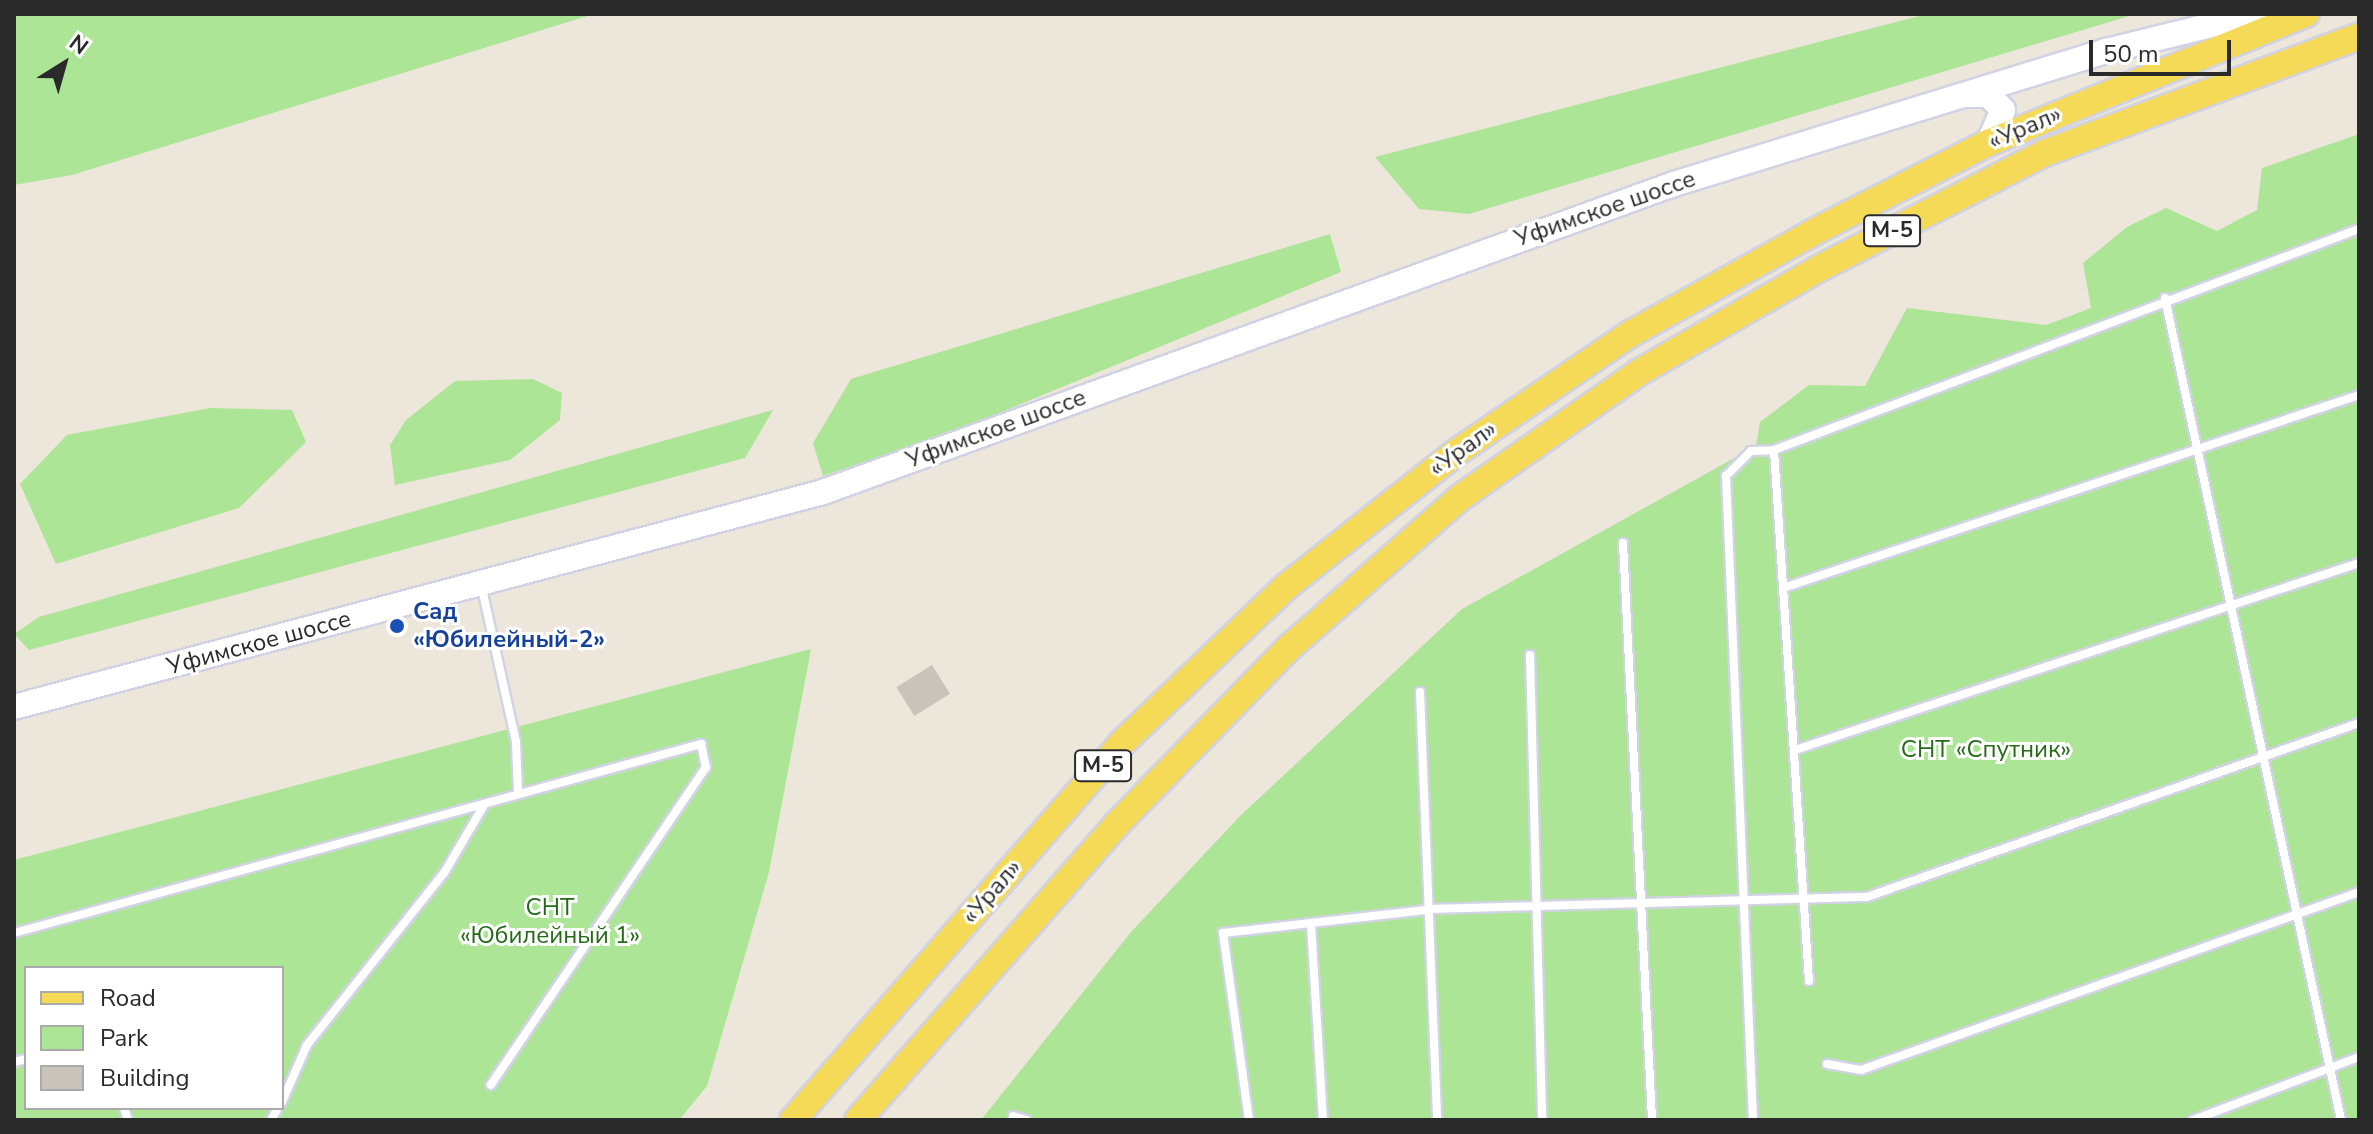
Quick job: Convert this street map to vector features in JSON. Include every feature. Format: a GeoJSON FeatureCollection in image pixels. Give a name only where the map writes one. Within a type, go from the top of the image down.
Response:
{"type":"FeatureCollection","features":[{"type":"Feature","properties":{"kind":"main road","name":"Уфимское шоссе"},"geometry":{"type":"LineString","coordinates":[[14,707],[823,492],[1418,273],[1960,95],[2257,14]]}},
{"type":"Feature","properties":{"kind":"main road","name":"«Урал»"},"geometry":{"type":"LineString","coordinates":[[793,1120],[1122,743],[1287,586],[1454,454],[1630,334],[1988,143],[2306,14]]}},
{"type":"Feature","properties":{"kind":"main road","name":"«Урал»"},"geometry":{"type":"LineString","coordinates":[[858,1120],[1118,823],[1290,647],[1461,497],[1638,373],[1820,268],[2045,153],[2359,36]]}},
{"type":"Feature","properties":{"kind":"main road"},"geometry":{"type":"LineString","coordinates":[[1960,95],[1999,101],[2003,120],[1988,143]]}},
{"type":"Feature","properties":{"kind":"lane"},"geometry":{"type":"LineString","coordinates":[[1753,1120],[1726,476],[1751,451],[1774,450],[2165,298],[2359,229]]}},
{"type":"Feature","properties":{"kind":"lane"},"geometry":{"type":"LineString","coordinates":[[2165,298],[2341,1120]]}},
{"type":"Feature","properties":{"kind":"lane"},"geometry":{"type":"LineString","coordinates":[[1783,588],[2359,395]]}},
{"type":"Feature","properties":{"kind":"lane"},"geometry":{"type":"LineString","coordinates":[[1774,450],[1809,981]]}},
{"type":"Feature","properties":{"kind":"lane"},"geometry":{"type":"LineString","coordinates":[[1623,543],[1652,1120]]}},
{"type":"Feature","properties":{"kind":"lane"},"geometry":{"type":"LineString","coordinates":[[1795,750],[2359,563]]}},
{"type":"Feature","properties":{"kind":"lane"},"geometry":{"type":"LineString","coordinates":[[481,584],[516,742],[518,791]]}},
{"type":"Feature","properties":{"kind":"lane"},"geometry":{"type":"LineString","coordinates":[[1530,655],[1534,904],[1542,1120]]}},
{"type":"Feature","properties":{"kind":"lane"},"geometry":{"type":"LineString","coordinates":[[1420,692],[1433,909],[1437,1120]]}},
{"type":"Feature","properties":{"kind":"lane"},"geometry":{"type":"LineString","coordinates":[[1249,1120],[1223,933],[1433,909],[1867,897],[2359,723]]}},
{"type":"Feature","properties":{"kind":"lane"},"geometry":{"type":"LineString","coordinates":[[14,933],[483,806],[518,791],[701,744],[706,767],[491,1085]]}},
{"type":"Feature","properties":{"kind":"lane"},"geometry":{"type":"LineString","coordinates":[[284,1097],[307,1045],[444,873],[483,806]]}},
{"type":"Feature","properties":{"kind":"lane"},"geometry":{"type":"LineString","coordinates":[[1827,1064],[1861,1070],[2359,892]]}},
{"type":"Feature","properties":{"kind":"lane"},"geometry":{"type":"LineString","coordinates":[[1311,924],[1323,1120]]}},
{"type":"Feature","properties":{"kind":"lane"},"geometry":{"type":"LineString","coordinates":[[2193,1120],[2359,1057]]}},
{"type":"Feature","properties":{"kind":"lane"},"geometry":{"type":"LineString","coordinates":[[1013,1116],[1026,1120]]}},
{"type":"Feature","properties":{"kind":"green space"},"geometry":{"type":"Polygon","coordinates":[[[14,14],[594,14],[72,175],[14,185],[14,14]]]}},
{"type":"Feature","properties":{"kind":"green space"},"geometry":{"type":"Polygon","coordinates":[[[1927,14],[2136,14],[1469,214],[1419,209],[1375,157],[1927,14]]]}},
{"type":"Feature","properties":{"kind":"green space","name":"СНТ «Спутник»"},"geometry":{"type":"Polygon","coordinates":[[[2359,134],[2359,1120],[981,1120],[1131,932],[1240,816],[1462,609],[1756,446],[1760,422],[1809,385],[1865,386],[1907,308],[2046,325],[2091,308],[2083,263],[2127,227],[2166,208],[2217,231],[2257,210],[2262,168],[2359,134]]]}},
{"type":"Feature","properties":{"kind":"green space"},"geometry":{"type":"Polygon","coordinates":[[[1330,234],[1341,272],[953,432],[823,476],[813,443],[851,379],[1330,234]]]}},
{"type":"Feature","properties":{"kind":"green space"},"geometry":{"type":"Polygon","coordinates":[[[533,379],[562,393],[560,420],[510,460],[395,485],[390,445],[406,420],[455,381],[533,379]]]}},
{"type":"Feature","properties":{"kind":"green space"},"geometry":{"type":"Polygon","coordinates":[[[210,408],[292,410],[306,442],[239,508],[56,564],[20,484],[67,435],[210,408]]]}},
{"type":"Feature","properties":{"kind":"green space"},"geometry":{"type":"Polygon","coordinates":[[[773,410],[745,458],[29,650],[14,634],[39,617],[773,410]]]}},
{"type":"Feature","properties":{"kind":"green space","name":"СНТ «Юбилейный 1»"},"geometry":{"type":"Polygon","coordinates":[[[811,649],[769,872],[707,1086],[679,1120],[14,1120],[14,860],[811,649]]]}},
{"type":"Feature","properties":{"kind":"building"},"geometry":{"type":"Polygon","coordinates":[[[932,665],[950,694],[914,716],[896,687],[932,665]]]}},
{"type":"Feature","properties":{"kind":"building"},"geometry":{"type":"Polygon","coordinates":[[[565,928],[582,938],[576,948],[559,938],[565,928]]]}},
{"type":"Feature","properties":{"kind":"place","name":"Сад «Юбилейный-2»"},"geometry":{"type":"Point","coordinates":[397,626]}}]}
